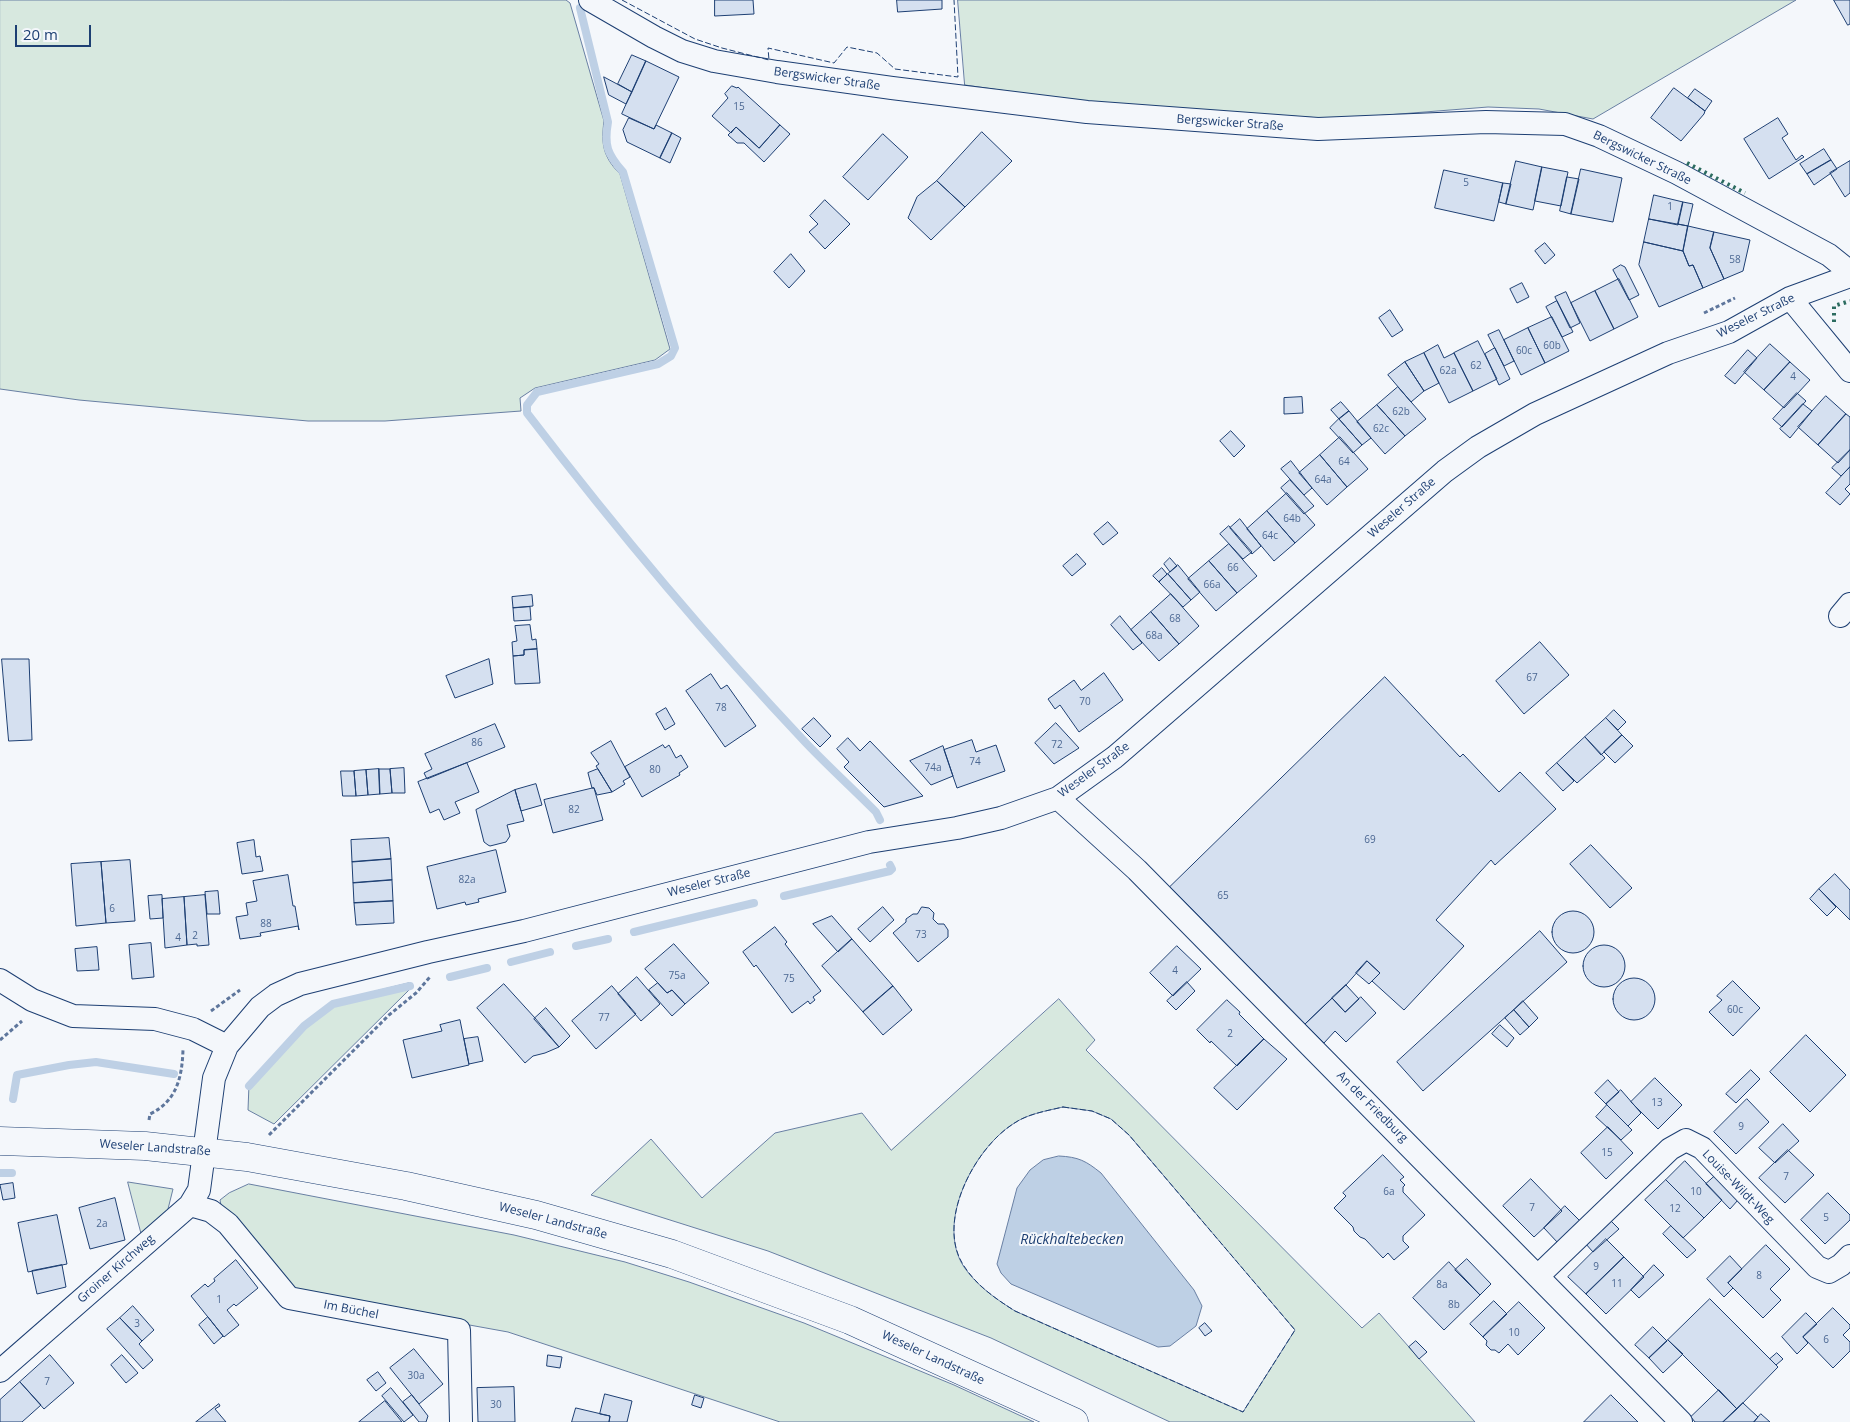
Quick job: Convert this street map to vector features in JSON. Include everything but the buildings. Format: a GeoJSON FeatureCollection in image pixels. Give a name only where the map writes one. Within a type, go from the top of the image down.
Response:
{"type":"FeatureCollection","features":[{"type":"Feature","properties":{"kind":"main road","name":"Weseler Landstraße"},"geometry":{"type":"LineString","coordinates":[[0,1141],[145,1146],[247,1157],[406,1186],[536,1215],[672,1254],[850,1320],[1074,1422]]}},
{"type":"Feature","properties":{"kind":"street","name":"Bergswicker Straße"},"geometry":{"type":"LineString","coordinates":[[590,0],[654,37],[682,50],[714,61],[777,72],[938,94],[1087,112],[1318,129],[1486,122],[1565,124],[1598,136],[1677,173],[1829,255],[1850,274]]}},
{"type":"Feature","properties":{"kind":"street","name":"Weseler Straße"},"geometry":{"type":"LineString","coordinates":[[205,1152],[214,1078],[227,1046],[260,1007],[276,995],[300,984],[524,931],[869,842],[957,828],[1000,818],[1058,798],[1115,757],[1445,471],[1478,447],[1536,414],[1668,353],[1729,332],[1790,298],[1850,274]]}},
{"type":"Feature","properties":{"kind":"street"},"geometry":{"type":"LineString","coordinates":[[1790,298],[1850,371]]}},
{"type":"Feature","properties":{"kind":"street","name":"An der Friedburg"},"geometry":{"type":"LineString","coordinates":[[1058,798],[1137,870],[1681,1422]]}},
{"type":"Feature","properties":{"kind":"street"},"geometry":{"type":"LineString","coordinates":[[0,980],[32,1000],[73,1016],[155,1019],[193,1029],[227,1046]]}},
{"type":"Feature","properties":{"kind":"street","name":"Louise-Wildt-Weg"},"geometry":{"type":"LineString","coordinates":[[1538,1276],[1670,1149],[1686,1140],[1702,1148],[1817,1267],[1829,1272],[1841,1265],[1850,1256]]}},
{"type":"Feature","properties":{"kind":"street","name":"Groiner Kirchweg"},"geometry":{"type":"LineString","coordinates":[[0,1371],[190,1205],[199,1190],[205,1152]]}},
{"type":"Feature","properties":{"kind":"street","name":"Im Büchel"},"geometry":{"type":"LineString","coordinates":[[190,1205],[211,1211],[228,1224],[289,1298],[459,1330],[461,1422]]}},
{"type":"Feature","properties":{"kind":"path"},"geometry":{"type":"LineString","coordinates":[[1702,314],[1738,297]]}},
{"type":"Feature","properties":{"kind":"path"},"geometry":{"type":"LineString","coordinates":[[247,1157],[389,1015],[416,993],[431,976],[434,965],[433,951]]}},
{"type":"Feature","properties":{"kind":"path"},"geometry":{"type":"LineString","coordinates":[[145,1146],[150,1114],[157,1110],[176,1091],[183,1067],[184,1044],[193,1029],[210,1011],[248,986]]}},
{"type":"Feature","properties":{"kind":"shaded area"},"geometry":{"type":"Polygon","coordinates":[[[0,0],[566,0],[570,3],[604,121],[604,150],[614,168],[620,174],[670,349],[655,360],[535,388],[520,398],[521,411],[385,421],[308,421],[79,400],[0,389],[0,0]]]}},
{"type":"Feature","properties":{"kind":"shaded area"},"geometry":{"type":"Polygon","coordinates":[[[958,0],[1796,0],[1593,119],[1539,109],[1488,107],[1336,119],[1090,103],[965,85],[958,0]]]}},
{"type":"Feature","properties":{"kind":"shaded area"},"geometry":{"type":"Polygon","coordinates":[[[410,983],[411,988],[274,1124],[248,1110],[249,1084],[303,1024],[332,1002],[410,983]]]}},
{"type":"Feature","properties":{"kind":"shaded area"},"geometry":{"type":"Polygon","coordinates":[[[1059,999],[1095,1040],[1086,1050],[1362,1328],[1379,1313],[1475,1422],[1170,1422],[991,1338],[768,1251],[591,1195],[651,1139],[702,1198],[775,1133],[862,1113],[891,1150],[1059,999]],[[1063,1107],[1030,1115],[1013,1124],[985,1151],[963,1188],[956,1209],[954,1230],[956,1249],[964,1267],[981,1286],[1015,1311],[1243,1412],[1295,1330],[1129,1135],[1111,1119],[1092,1111],[1063,1107]]]}},
{"type":"Feature","properties":{"kind":"shaded area"},"geometry":{"type":"Polygon","coordinates":[[[128,1182],[173,1189],[168,1209],[142,1236],[128,1182]]]}},
{"type":"Feature","properties":{"kind":"shaded area"},"geometry":{"type":"Polygon","coordinates":[[[249,1184],[514,1235],[625,1262],[689,1282],[804,1323],[954,1385],[1034,1422],[780,1422],[508,1332],[293,1293],[221,1205],[220,1200],[229,1193],[249,1184]]]}},
{"type":"Feature","properties":{"kind":"water","name":"Rückhaltebecken"},"geometry":{"type":"Polygon","coordinates":[[[1059,1156],[1082,1160],[1101,1173],[1194,1290],[1202,1306],[1196,1326],[1170,1346],[1158,1347],[1011,1284],[1001,1273],[997,1264],[1017,1188],[1030,1170],[1043,1160],[1059,1156]]]}},
{"type":"Feature","properties":{"kind":"waterway"},"geometry":{"type":"LineString","coordinates":[[580,8],[608,122],[606,137],[608,149],[613,160],[623,172],[675,348],[671,356],[658,364],[537,392],[527,405],[527,413],[697,623],[806,743],[876,812],[880,820]]}},
{"type":"Feature","properties":{"kind":"waterway"},"geometry":{"type":"LineString","coordinates":[[784,896],[890,871],[892,869],[890,865]]}},
{"type":"Feature","properties":{"kind":"waterway"},"geometry":{"type":"LineString","coordinates":[[634,932],[754,903]]}},
{"type":"Feature","properties":{"kind":"waterway"},"geometry":{"type":"LineString","coordinates":[[576,946],[608,939]]}},
{"type":"Feature","properties":{"kind":"waterway"},"geometry":{"type":"LineString","coordinates":[[511,962],[550,952]]}},
{"type":"Feature","properties":{"kind":"waterway"},"geometry":{"type":"LineString","coordinates":[[450,977],[487,968]]}},
{"type":"Feature","properties":{"kind":"waterway"},"geometry":{"type":"LineString","coordinates":[[249,1086],[304,1026],[333,1004],[410,986]]}},
{"type":"Feature","properties":{"kind":"waterway"},"geometry":{"type":"LineString","coordinates":[[13,1099],[17,1075],[69,1065],[96,1062],[174,1074]]}},
{"type":"Feature","properties":{"kind":"waterway"},"geometry":{"type":"LineString","coordinates":[[0,1173],[12,1173]]}},
{"type":"Feature","properties":{"kind":"hedge"},"geometry":{"type":"LineString","coordinates":[[1687,163],[1745,193]]}},
{"type":"Feature","properties":{"kind":"hedge"},"geometry":{"type":"LineString","coordinates":[[1834,322],[1834,306],[1850,301]]}},
{"type":"Feature","properties":{"kind":"fence"},"geometry":{"type":"LineString","coordinates":[[622,0],[695,39],[769,60],[768,48],[834,63],[847,47],[877,53],[895,69],[958,77],[954,0]]}},
{"type":"Feature","properties":{"kind":"fence"},"geometry":{"type":"LineString","coordinates":[[1063,1107],[1092,1111],[1111,1119],[1129,1135],[1295,1330],[1243,1412],[1015,1311],[981,1286],[964,1266],[956,1249],[954,1229],[956,1209],[963,1188],[973,1169],[985,1151],[1013,1124],[1030,1115],[1063,1107]]}}]}
